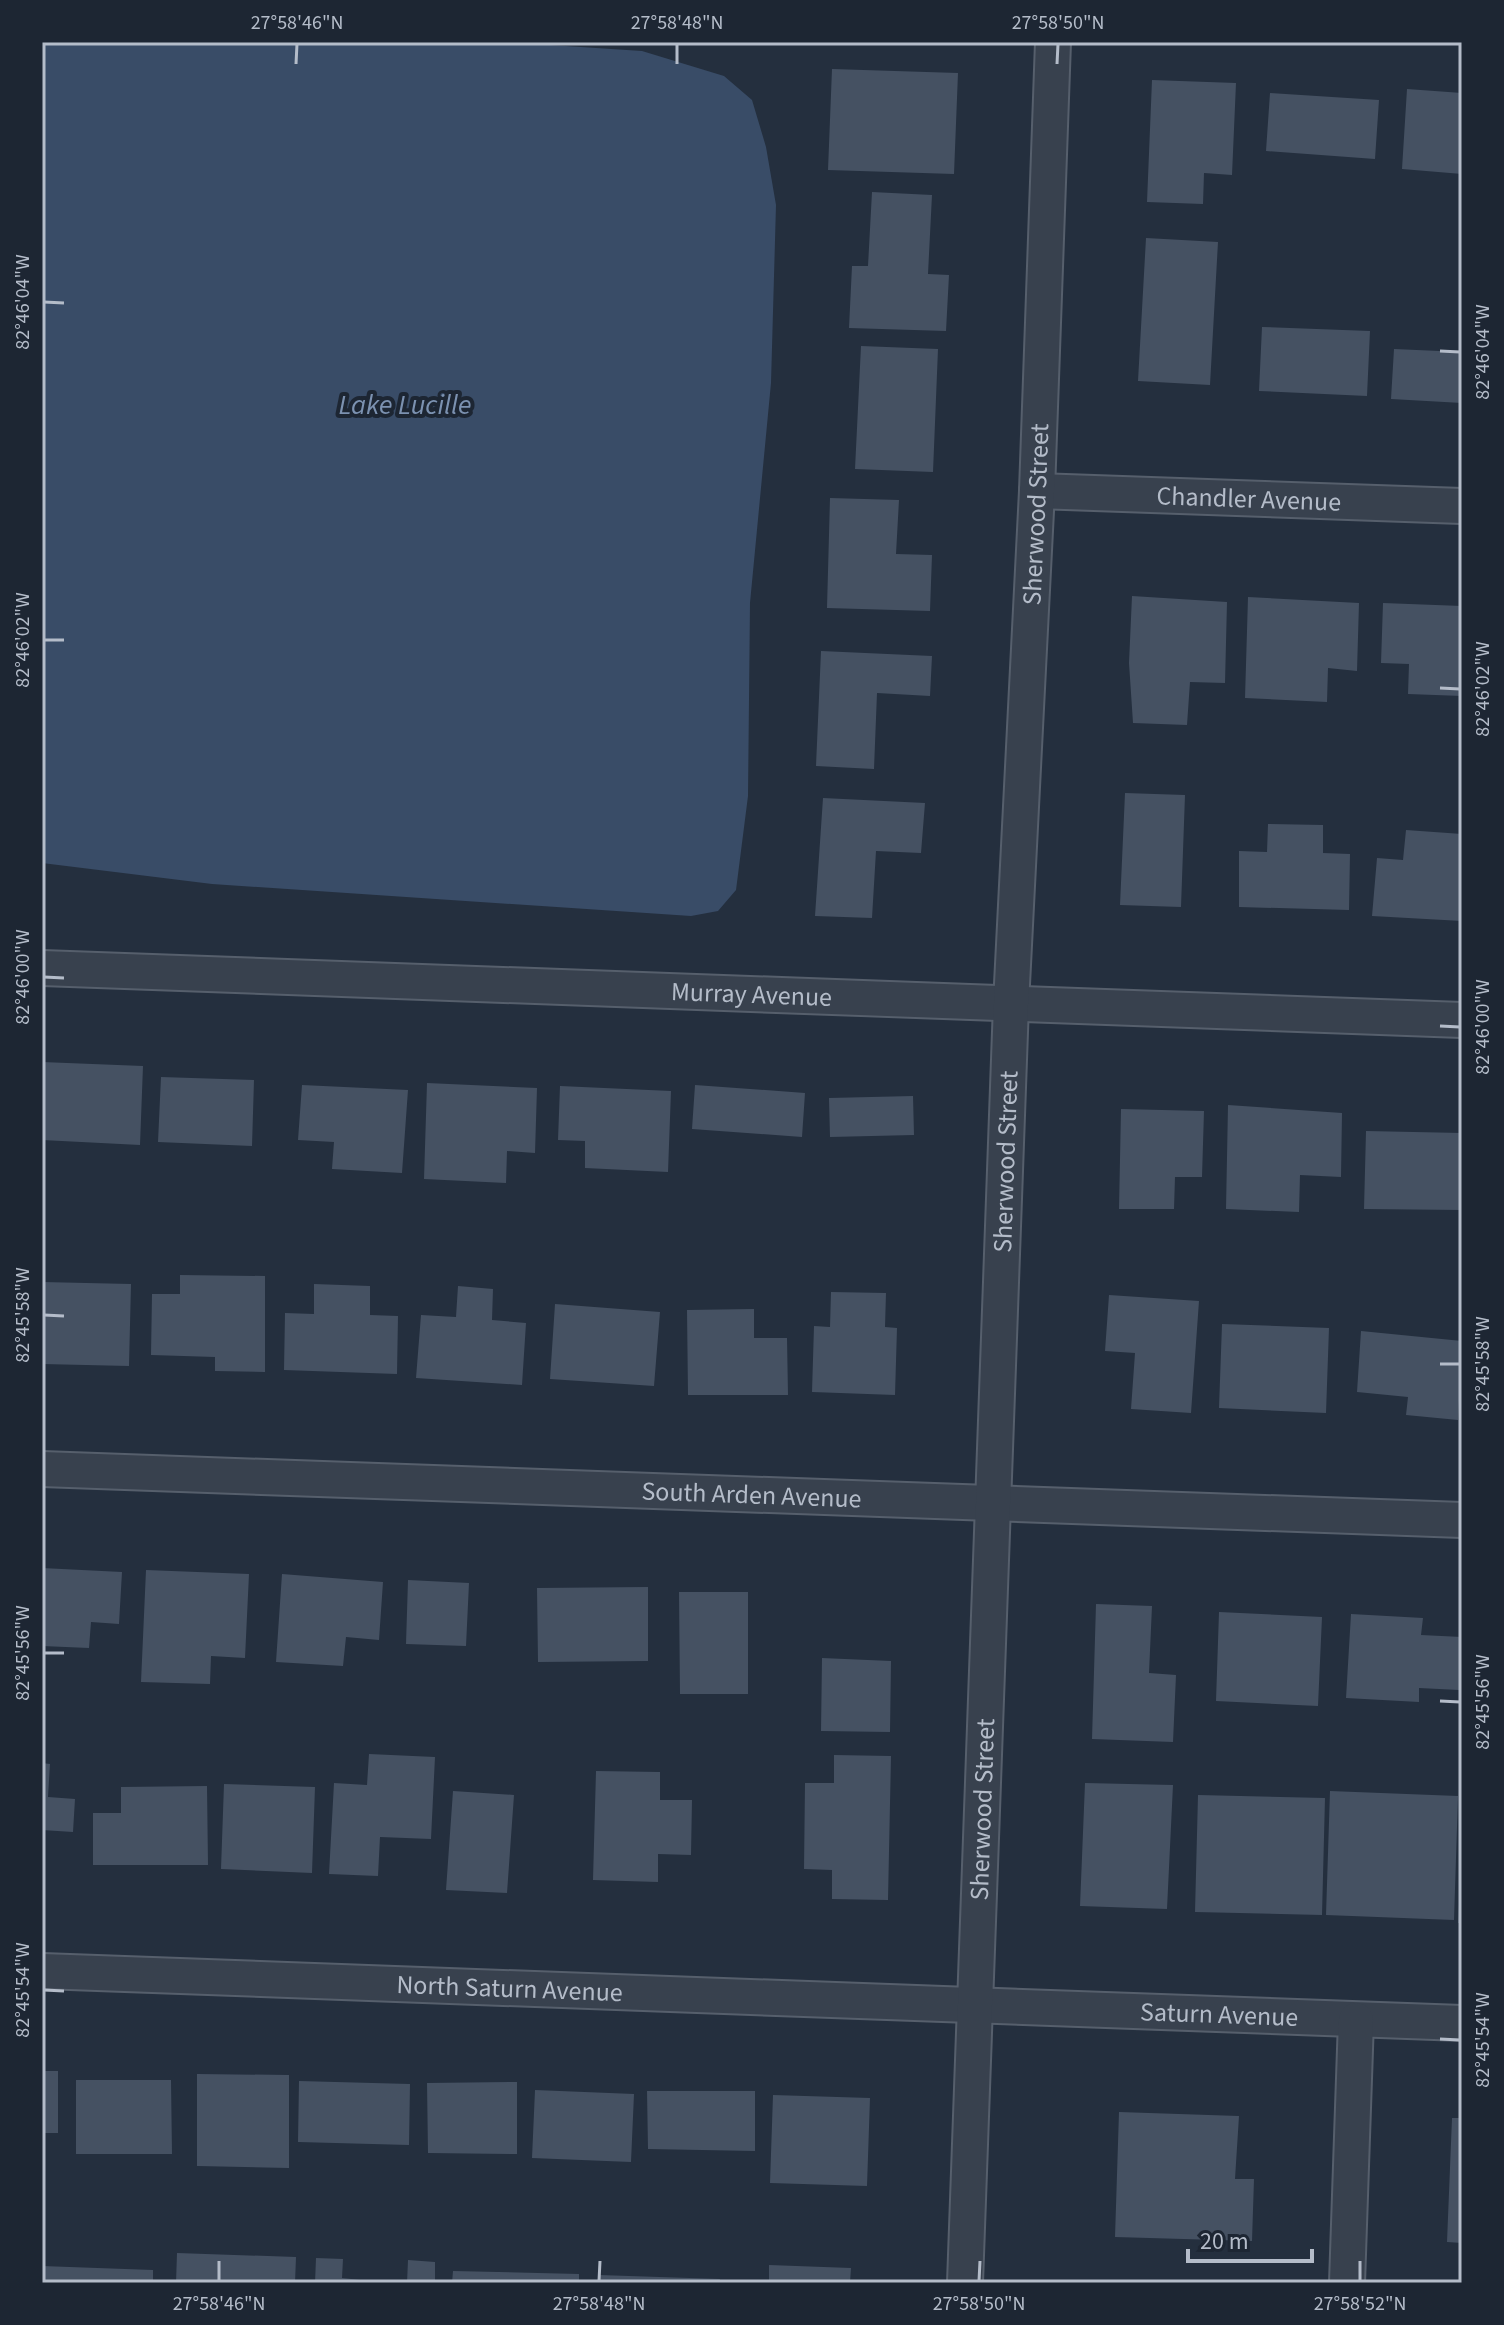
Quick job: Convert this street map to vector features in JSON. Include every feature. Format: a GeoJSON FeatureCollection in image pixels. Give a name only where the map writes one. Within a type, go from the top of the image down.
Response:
{"type":"FeatureCollection","features":[{"type":"Feature","properties":{"kind":"street","name":"Sherwood Street"},"geometry":{"type":"LineString","coordinates":[[965,2283],[1011,1004],[1037,491],[1053,42]]}},
{"type":"Feature","properties":{"kind":"street","name":"Chandler Avenue"},"geometry":{"type":"LineString","coordinates":[[1037,491],[1462,506]]}},
{"type":"Feature","properties":{"kind":"street","name":"Murray Avenue"},"geometry":{"type":"LineString","coordinates":[[42,968],[1462,1020]]}},
{"type":"Feature","properties":{"kind":"street","name":"South Arden Avenue"},"geometry":{"type":"LineString","coordinates":[[42,1469],[1462,1520]]}},
{"type":"Feature","properties":{"kind":"street","name":"North Saturn Avenue"},"geometry":{"type":"LineString","coordinates":[[42,1971],[977,2003]]}},
{"type":"Feature","properties":{"kind":"street","name":"Saturn Avenue"},"geometry":{"type":"LineString","coordinates":[[977,2003],[1462,2023]]}},
{"type":"Feature","properties":{"kind":"street"},"geometry":{"type":"LineString","coordinates":[[1347,2283],[1356,2020]]}},
{"type":"Feature","properties":{"kind":"water","name":"Lake Lucille"},"geometry":{"type":"Polygon","coordinates":[[[42,42],[506,42],[642,51],[724,76],[752,100],[766,147],[776,205],[771,383],[750,603],[748,796],[736,890],[718,911],[691,916],[212,884],[42,863],[42,42]]]}},
{"type":"Feature","properties":{"kind":"building"},"geometry":{"type":"Polygon","coordinates":[[[832,69],[958,73],[954,174],[828,170],[832,69]]]}},
{"type":"Feature","properties":{"kind":"building"},"geometry":{"type":"Polygon","coordinates":[[[1152,80],[1236,83],[1232,175],[1204,173],[1203,204],[1147,202],[1152,80]]]}},
{"type":"Feature","properties":{"kind":"building"},"geometry":{"type":"Polygon","coordinates":[[[1407,89],[1462,93],[1462,174],[1402,169],[1407,89]]]}},
{"type":"Feature","properties":{"kind":"building"},"geometry":{"type":"Polygon","coordinates":[[[1270,93],[1379,100],[1375,159],[1266,151],[1270,93]]]}},
{"type":"Feature","properties":{"kind":"building"},"geometry":{"type":"Polygon","coordinates":[[[872,192],[932,195],[928,274],[949,275],[946,331],[849,328],[852,266],[868,266],[872,192]]]}},
{"type":"Feature","properties":{"kind":"building"},"geometry":{"type":"Polygon","coordinates":[[[1146,238],[1218,242],[1210,385],[1138,381],[1146,238]]]}},
{"type":"Feature","properties":{"kind":"building"},"geometry":{"type":"Polygon","coordinates":[[[1262,327],[1370,331],[1367,396],[1259,391],[1262,327]]]}},
{"type":"Feature","properties":{"kind":"building"},"geometry":{"type":"Polygon","coordinates":[[[861,346],[938,349],[933,472],[855,469],[861,346]]]}},
{"type":"Feature","properties":{"kind":"building"},"geometry":{"type":"Polygon","coordinates":[[[1394,349],[1462,352],[1462,403],[1391,399],[1394,349]]]}},
{"type":"Feature","properties":{"kind":"building"},"geometry":{"type":"Polygon","coordinates":[[[830,498],[899,500],[896,554],[932,555],[930,611],[827,608],[830,498]]]}},
{"type":"Feature","properties":{"kind":"building"},"geometry":{"type":"Polygon","coordinates":[[[1132,596],[1227,602],[1225,683],[1190,682],[1187,725],[1133,723],[1129,663],[1132,596]]]}},
{"type":"Feature","properties":{"kind":"building"},"geometry":{"type":"Polygon","coordinates":[[[1248,597],[1359,603],[1357,671],[1328,668],[1327,702],[1245,698],[1248,597]]]}},
{"type":"Feature","properties":{"kind":"building"},"geometry":{"type":"Polygon","coordinates":[[[1383,603],[1462,606],[1462,696],[1408,694],[1409,664],[1381,663],[1383,603]]]}},
{"type":"Feature","properties":{"kind":"building"},"geometry":{"type":"Polygon","coordinates":[[[821,651],[932,656],[930,696],[877,693],[874,769],[816,766],[821,651]]]}},
{"type":"Feature","properties":{"kind":"building"},"geometry":{"type":"Polygon","coordinates":[[[1125,793],[1185,795],[1181,907],[1120,905],[1125,793]]]}},
{"type":"Feature","properties":{"kind":"building"},"geometry":{"type":"Polygon","coordinates":[[[823,798],[925,803],[921,853],[876,851],[872,918],[815,916],[823,798]]]}},
{"type":"Feature","properties":{"kind":"building"},"geometry":{"type":"Polygon","coordinates":[[[1268,824],[1323,825],[1323,853],[1350,854],[1349,910],[1239,907],[1239,851],[1267,852],[1268,824]]]}},
{"type":"Feature","properties":{"kind":"building"},"geometry":{"type":"Polygon","coordinates":[[[1406,830],[1462,834],[1462,921],[1372,916],[1377,858],[1403,860],[1406,830]]]}},
{"type":"Feature","properties":{"kind":"building"},"geometry":{"type":"Polygon","coordinates":[[[42,1062],[143,1066],[140,1145],[42,1140],[42,1062]]]}},
{"type":"Feature","properties":{"kind":"building"},"geometry":{"type":"Polygon","coordinates":[[[161,1077],[254,1080],[252,1146],[158,1142],[161,1077]]]}},
{"type":"Feature","properties":{"kind":"building"},"geometry":{"type":"Polygon","coordinates":[[[427,1083],[537,1088],[535,1153],[507,1151],[506,1183],[424,1179],[427,1083]]]}},
{"type":"Feature","properties":{"kind":"building"},"geometry":{"type":"Polygon","coordinates":[[[302,1085],[408,1090],[402,1173],[332,1169],[334,1142],[298,1140],[302,1085]]]}},
{"type":"Feature","properties":{"kind":"building"},"geometry":{"type":"Polygon","coordinates":[[[695,1085],[805,1093],[802,1137],[692,1129],[695,1085]]]}},
{"type":"Feature","properties":{"kind":"building"},"geometry":{"type":"Polygon","coordinates":[[[560,1086],[671,1091],[668,1172],[585,1168],[585,1141],[558,1140],[560,1086]]]}},
{"type":"Feature","properties":{"kind":"building"},"geometry":{"type":"Polygon","coordinates":[[[913,1096],[914,1135],[830,1137],[829,1098],[913,1096]]]}},
{"type":"Feature","properties":{"kind":"building"},"geometry":{"type":"Polygon","coordinates":[[[1228,1105],[1342,1113],[1341,1177],[1300,1175],[1299,1212],[1226,1209],[1228,1105]]]}},
{"type":"Feature","properties":{"kind":"building"},"geometry":{"type":"Polygon","coordinates":[[[1121,1109],[1204,1111],[1202,1177],[1175,1177],[1174,1209],[1119,1209],[1121,1109]]]}},
{"type":"Feature","properties":{"kind":"building"},"geometry":{"type":"Polygon","coordinates":[[[1366,1131],[1462,1133],[1462,1210],[1364,1209],[1366,1131]]]}},
{"type":"Feature","properties":{"kind":"building"},"geometry":{"type":"Polygon","coordinates":[[[180,1275],[265,1276],[265,1372],[215,1371],[215,1357],[151,1355],[152,1294],[180,1294],[180,1275]]]}},
{"type":"Feature","properties":{"kind":"building"},"geometry":{"type":"Polygon","coordinates":[[[42,1282],[131,1284],[129,1366],[42,1364],[42,1282]]]}},
{"type":"Feature","properties":{"kind":"building"},"geometry":{"type":"Polygon","coordinates":[[[314,1284],[370,1286],[370,1315],[398,1316],[397,1374],[284,1370],[285,1313],[314,1314],[314,1284]]]}},
{"type":"Feature","properties":{"kind":"building"},"geometry":{"type":"Polygon","coordinates":[[[458,1286],[493,1289],[492,1320],[526,1323],[522,1385],[416,1378],[421,1315],[456,1317],[458,1286]]]}},
{"type":"Feature","properties":{"kind":"building"},"geometry":{"type":"Polygon","coordinates":[[[831,1292],[886,1293],[885,1327],[897,1328],[895,1395],[812,1392],[814,1326],[830,1327],[831,1292]]]}},
{"type":"Feature","properties":{"kind":"building"},"geometry":{"type":"Polygon","coordinates":[[[1109,1295],[1199,1301],[1191,1413],[1131,1409],[1135,1353],[1105,1351],[1109,1295]]]}},
{"type":"Feature","properties":{"kind":"building"},"geometry":{"type":"Polygon","coordinates":[[[555,1304],[660,1312],[654,1386],[550,1379],[555,1304]]]}},
{"type":"Feature","properties":{"kind":"building"},"geometry":{"type":"Polygon","coordinates":[[[754,1309],[754,1338],[787,1338],[788,1395],[688,1395],[687,1310],[754,1309]]]}},
{"type":"Feature","properties":{"kind":"building"},"geometry":{"type":"Polygon","coordinates":[[[1222,1324],[1329,1328],[1326,1413],[1219,1408],[1222,1324]]]}},
{"type":"Feature","properties":{"kind":"building"},"geometry":{"type":"Polygon","coordinates":[[[1361,1331],[1462,1341],[1458,1420],[1406,1415],[1408,1397],[1357,1392],[1361,1331]]]}},
{"type":"Feature","properties":{"kind":"building"},"geometry":{"type":"Polygon","coordinates":[[[42,1568],[122,1572],[119,1624],[91,1622],[89,1648],[42,1646],[42,1568]]]}},
{"type":"Feature","properties":{"kind":"building"},"geometry":{"type":"Polygon","coordinates":[[[146,1570],[249,1574],[245,1658],[211,1656],[210,1684],[141,1682],[146,1570]]]}},
{"type":"Feature","properties":{"kind":"building"},"geometry":{"type":"Polygon","coordinates":[[[282,1574],[383,1582],[379,1640],[346,1637],[343,1666],[276,1662],[282,1574]]]}},
{"type":"Feature","properties":{"kind":"building"},"geometry":{"type":"Polygon","coordinates":[[[408,1580],[469,1583],[466,1646],[406,1644],[408,1580]]]}},
{"type":"Feature","properties":{"kind":"building"},"geometry":{"type":"Polygon","coordinates":[[[648,1587],[648,1661],[538,1662],[537,1588],[648,1587]]]}},
{"type":"Feature","properties":{"kind":"building"},"geometry":{"type":"Polygon","coordinates":[[[679,1592],[748,1592],[748,1694],[680,1694],[679,1592]]]}},
{"type":"Feature","properties":{"kind":"building"},"geometry":{"type":"Polygon","coordinates":[[[1096,1604],[1152,1606],[1149,1673],[1176,1675],[1173,1742],[1092,1739],[1096,1604]]]}},
{"type":"Feature","properties":{"kind":"building"},"geometry":{"type":"Polygon","coordinates":[[[1219,1612],[1322,1617],[1318,1706],[1216,1701],[1219,1612]]]}},
{"type":"Feature","properties":{"kind":"building"},"geometry":{"type":"Polygon","coordinates":[[[1351,1614],[1423,1618],[1421,1635],[1462,1637],[1459,1690],[1419,1688],[1419,1702],[1346,1698],[1351,1614]]]}},
{"type":"Feature","properties":{"kind":"building"},"geometry":{"type":"Polygon","coordinates":[[[822,1658],[891,1661],[890,1732],[821,1731],[822,1658]]]}},
{"type":"Feature","properties":{"kind":"building"},"geometry":{"type":"Polygon","coordinates":[[[369,1754],[435,1757],[431,1839],[380,1837],[378,1876],[329,1874],[334,1783],[367,1785],[369,1754]]]}},
{"type":"Feature","properties":{"kind":"building"},"geometry":{"type":"Polygon","coordinates":[[[834,1755],[891,1756],[888,1900],[832,1899],[832,1870],[804,1869],[805,1783],[834,1783],[834,1755]]]}},
{"type":"Feature","properties":{"kind":"building"},"geometry":{"type":"Polygon","coordinates":[[[42,1763],[50,1764],[48,1797],[75,1799],[73,1832],[42,1830],[42,1763]]]}},
{"type":"Feature","properties":{"kind":"building"},"geometry":{"type":"Polygon","coordinates":[[[596,1771],[660,1772],[660,1800],[692,1800],[691,1855],[658,1854],[658,1882],[593,1880],[596,1771]]]}},
{"type":"Feature","properties":{"kind":"building"},"geometry":{"type":"Polygon","coordinates":[[[1085,1783],[1173,1785],[1167,1909],[1080,1906],[1085,1783]]]}},
{"type":"Feature","properties":{"kind":"building"},"geometry":{"type":"Polygon","coordinates":[[[224,1784],[315,1787],[312,1873],[221,1869],[224,1784]]]}},
{"type":"Feature","properties":{"kind":"building"},"geometry":{"type":"Polygon","coordinates":[[[207,1786],[208,1865],[93,1865],[93,1813],[121,1813],[121,1787],[207,1786]]]}},
{"type":"Feature","properties":{"kind":"building"},"geometry":{"type":"Polygon","coordinates":[[[453,1791],[514,1795],[507,1893],[446,1890],[453,1791]]]}},
{"type":"Feature","properties":{"kind":"building"},"geometry":{"type":"Polygon","coordinates":[[[1330,1791],[1458,1796],[1454,1920],[1326,1915],[1330,1791]]]}},
{"type":"Feature","properties":{"kind":"building"},"geometry":{"type":"Polygon","coordinates":[[[1198,1795],[1325,1798],[1322,1915],[1195,1912],[1198,1795]]]}},
{"type":"Feature","properties":{"kind":"building"},"geometry":{"type":"Polygon","coordinates":[[[1460,1885],[1462,1923],[1458,1923],[1460,1885]]]}},
{"type":"Feature","properties":{"kind":"building"},"geometry":{"type":"Polygon","coordinates":[[[42,2071],[58,2071],[58,2133],[42,2133],[42,2071]]]}},
{"type":"Feature","properties":{"kind":"building"},"geometry":{"type":"Polygon","coordinates":[[[197,2074],[289,2075],[289,2168],[197,2166],[197,2074]]]}},
{"type":"Feature","properties":{"kind":"building"},"geometry":{"type":"Polygon","coordinates":[[[76,2080],[171,2080],[172,2154],[76,2154],[76,2080]]]}},
{"type":"Feature","properties":{"kind":"building"},"geometry":{"type":"Polygon","coordinates":[[[299,2081],[410,2084],[409,2145],[298,2142],[299,2081]]]}},
{"type":"Feature","properties":{"kind":"building"},"geometry":{"type":"Polygon","coordinates":[[[517,2082],[517,2154],[428,2153],[427,2083],[517,2082]]]}},
{"type":"Feature","properties":{"kind":"building"},"geometry":{"type":"Polygon","coordinates":[[[535,2090],[634,2094],[631,2162],[532,2158],[535,2090]]]}},
{"type":"Feature","properties":{"kind":"building"},"geometry":{"type":"Polygon","coordinates":[[[647,2091],[755,2091],[755,2151],[648,2149],[647,2091]]]}},
{"type":"Feature","properties":{"kind":"building"},"geometry":{"type":"Polygon","coordinates":[[[773,2095],[870,2098],[867,2186],[770,2183],[773,2095]]]}},
{"type":"Feature","properties":{"kind":"building"},"geometry":{"type":"Polygon","coordinates":[[[1119,2112],[1239,2116],[1235,2179],[1254,2179],[1252,2241],[1115,2237],[1119,2112]]]}},
{"type":"Feature","properties":{"kind":"building"},"geometry":{"type":"Polygon","coordinates":[[[1452,2118],[1462,2118],[1462,2243],[1447,2242],[1452,2118]]]}},
{"type":"Feature","properties":{"kind":"building"},"geometry":{"type":"Polygon","coordinates":[[[177,2253],[296,2257],[295,2283],[176,2283],[177,2253]]]}},
{"type":"Feature","properties":{"kind":"building"},"geometry":{"type":"Polygon","coordinates":[[[316,2258],[343,2259],[342,2278],[388,2283],[315,2283],[316,2258]]]}},
{"type":"Feature","properties":{"kind":"building"},"geometry":{"type":"Polygon","coordinates":[[[408,2260],[435,2262],[435,2283],[407,2283],[408,2260]]]}},
{"type":"Feature","properties":{"kind":"building"},"geometry":{"type":"Polygon","coordinates":[[[769,2265],[851,2268],[850,2283],[769,2283],[769,2265]]]}},
{"type":"Feature","properties":{"kind":"building"},"geometry":{"type":"Polygon","coordinates":[[[42,2266],[153,2270],[153,2283],[42,2283],[42,2266]]]}},
{"type":"Feature","properties":{"kind":"building"},"geometry":{"type":"Polygon","coordinates":[[[453,2271],[579,2274],[579,2283],[452,2283],[453,2271]]]}},
{"type":"Feature","properties":{"kind":"building"},"geometry":{"type":"Polygon","coordinates":[[[599,2275],[720,2279],[719,2283],[598,2283],[599,2275]]]}}]}
